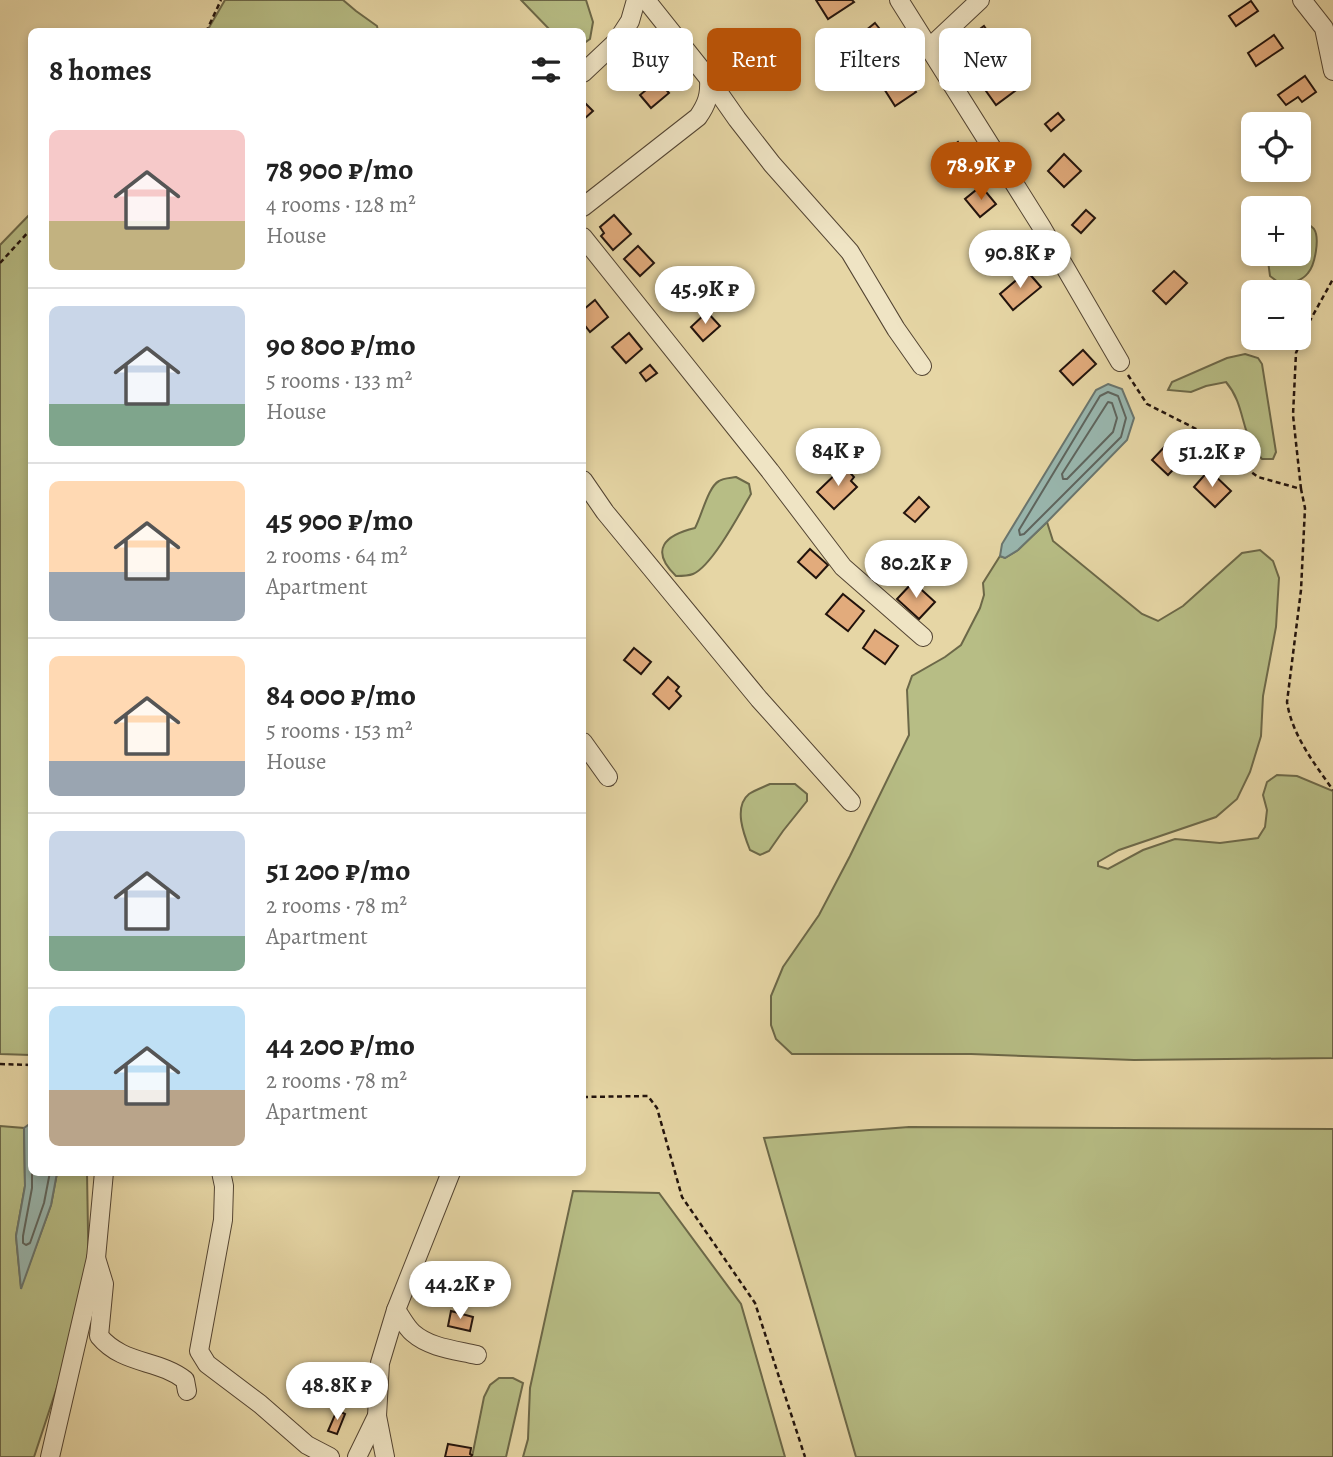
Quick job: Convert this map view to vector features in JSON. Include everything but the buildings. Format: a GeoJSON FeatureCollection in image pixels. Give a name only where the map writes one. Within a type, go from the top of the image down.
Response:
{"type":"FeatureCollection","features":[{"type":"Feature","properties":{"kind":"street"},"geometry":{"type":"LineString","coordinates":[[586,70],[617,41],[631,20],[636,0]]}},
{"type":"Feature","properties":{"kind":"street"},"geometry":{"type":"LineString","coordinates":[[646,0],[707,76]]}},
{"type":"Feature","properties":{"kind":"street"},"geometry":{"type":"LineString","coordinates":[[899,0],[1041,226],[1120,362]]}},
{"type":"Feature","properties":{"kind":"street"},"geometry":{"type":"LineString","coordinates":[[930,47],[980,0]]}},
{"type":"Feature","properties":{"kind":"street"},"geometry":{"type":"LineString","coordinates":[[1302,0],[1324,29],[1333,71]]}},
{"type":"Feature","properties":{"kind":"street"},"geometry":{"type":"LineString","coordinates":[[586,205],[698,117],[706,106],[710,91]]}},
{"type":"Feature","properties":{"kind":"street"},"geometry":{"type":"LineString","coordinates":[[717,91],[772,164],[850,252],[896,329],[922,366]]}},
{"type":"Feature","properties":{"kind":"street"},"geometry":{"type":"LineString","coordinates":[[586,241],[843,567],[923,637]]}},
{"type":"Feature","properties":{"kind":"street"},"geometry":{"type":"LineString","coordinates":[[586,484],[750,690],[851,802]]}},
{"type":"Feature","properties":{"kind":"street"},"geometry":{"type":"LineString","coordinates":[[586,746],[608,777]]}},
{"type":"Feature","properties":{"kind":"street"},"geometry":{"type":"LineString","coordinates":[[50,1457],[96,1258],[104,1176]]}},
{"type":"Feature","properties":{"kind":"street"},"geometry":{"type":"LineString","coordinates":[[222,1176],[223,1220],[199,1351],[206,1364],[260,1404],[307,1445],[330,1457]]}},
{"type":"Feature","properties":{"kind":"street"},"geometry":{"type":"LineString","coordinates":[[385,1457],[377,1416],[380,1363],[396,1310],[449,1176]]}},
{"type":"Feature","properties":{"kind":"street"},"geometry":{"type":"LineString","coordinates":[[96,1258],[104,1283],[99,1336],[107,1346],[123,1356],[174,1371],[185,1380],[187,1391]]}},
{"type":"Feature","properties":{"kind":"street"},"geometry":{"type":"LineString","coordinates":[[396,1310],[411,1331],[423,1340],[477,1355]]}},
{"type":"Feature","properties":{"kind":"street"},"geometry":{"type":"LineString","coordinates":[[357,1457],[377,1416]]}},
{"type":"Feature","properties":{"kind":"path"},"geometry":{"type":"LineString","coordinates":[[208,28],[221,0]]}},
{"type":"Feature","properties":{"kind":"path"},"geometry":{"type":"LineString","coordinates":[[0,263],[28,232]]}},
{"type":"Feature","properties":{"kind":"path"},"geometry":{"type":"LineString","coordinates":[[1333,279],[1307,326],[1296,353],[1293,415],[1305,508],[1301,590],[1287,702],[1289,715],[1303,748],[1333,790]]}},
{"type":"Feature","properties":{"kind":"path"},"geometry":{"type":"LineString","coordinates":[[1120,362],[1147,404],[1206,435],[1231,452],[1258,477],[1301,489]]}},
{"type":"Feature","properties":{"kind":"path"},"geometry":{"type":"LineString","coordinates":[[0,1064],[28,1065]]}},
{"type":"Feature","properties":{"kind":"path"},"geometry":{"type":"LineString","coordinates":[[586,1097],[648,1096],[657,1108],[682,1197],[755,1303],[805,1457]]}},
{"type":"Feature","properties":{"kind":"green space"},"geometry":{"type":"Polygon","coordinates":[[[225,0],[343,0],[377,28],[209,28],[225,0]]]}},
{"type":"Feature","properties":{"kind":"green space"},"geometry":{"type":"Polygon","coordinates":[[[521,0],[586,0],[593,22],[590,39],[586,42],[586,28],[548,28],[521,0]]]}},
{"type":"Feature","properties":{"kind":"green space"},"geometry":{"type":"Polygon","coordinates":[[[28,216],[28,1055],[0,1054],[0,245],[28,216]]]}},
{"type":"Feature","properties":{"kind":"green space"},"geometry":{"type":"Polygon","coordinates":[[[1311,226],[1316,233],[1317,245],[1313,264],[1308,273],[1298,280],[1275,280],[1270,276],[1269,266],[1311,266],[1311,226]]]}},
{"type":"Feature","properties":{"kind":"green space"},"geometry":{"type":"Polygon","coordinates":[[[1245,354],[1258,358],[1262,364],[1276,452],[1273,459],[1262,459],[1252,445],[1236,397],[1226,382],[1191,392],[1168,390],[1172,382],[1227,358],[1245,354]]]}},
{"type":"Feature","properties":{"kind":"green space"},"geometry":{"type":"Polygon","coordinates":[[[736,477],[749,484],[751,494],[733,526],[709,561],[700,569],[691,575],[676,576],[663,559],[664,545],[676,535],[695,528],[715,484],[723,479],[736,477]]]}},
{"type":"Feature","properties":{"kind":"green space"},"geometry":{"type":"Polygon","coordinates":[[[1047,522],[1053,541],[1142,614],[1158,621],[1183,606],[1242,553],[1260,550],[1273,561],[1279,578],[1276,627],[1263,696],[1261,736],[1250,772],[1237,799],[1216,817],[1119,850],[1098,862],[1098,866],[1108,869],[1143,850],[1175,839],[1220,843],[1258,838],[1265,827],[1267,810],[1263,795],[1267,782],[1277,775],[1297,776],[1333,791],[1333,1058],[1134,1060],[971,1054],[792,1054],[776,1039],[771,1025],[771,996],[783,967],[819,915],[909,735],[907,690],[912,676],[961,645],[980,608],[984,595],[983,583],[1000,556],[1005,558],[1018,550],[1047,522]]]}},
{"type":"Feature","properties":{"kind":"green space"},"geometry":{"type":"Polygon","coordinates":[[[770,784],[795,784],[807,794],[807,801],[769,851],[760,855],[750,850],[741,813],[744,800],[749,794],[770,784]]]}},
{"type":"Feature","properties":{"kind":"green space"},"geometry":{"type":"Polygon","coordinates":[[[0,1126],[24,1128],[25,1186],[16,1236],[21,1287],[51,1205],[56,1176],[87,1176],[89,1290],[34,1457],[0,1457],[0,1126]]]}},
{"type":"Feature","properties":{"kind":"green space"},"geometry":{"type":"Polygon","coordinates":[[[909,1127],[1333,1129],[1333,1457],[856,1457],[764,1138],[909,1127]]]}},
{"type":"Feature","properties":{"kind":"green space"},"geometry":{"type":"Polygon","coordinates":[[[573,1191],[659,1193],[741,1304],[785,1457],[523,1457],[528,1439],[530,1388],[573,1191]]]}},
{"type":"Feature","properties":{"kind":"green space"},"geometry":{"type":"Polygon","coordinates":[[[499,1378],[513,1378],[523,1383],[506,1457],[472,1457],[484,1397],[490,1385],[499,1378]]]}},
{"type":"Feature","properties":{"kind":"water"},"geometry":{"type":"Polygon","coordinates":[[[1108,384],[1122,389],[1134,418],[1127,440],[1018,550],[1005,558],[1000,556],[1002,544],[1096,390],[1108,384]]]}},
{"type":"Feature","properties":{"kind":"water"},"geometry":{"type":"Polygon","coordinates":[[[28,1125],[28,1176],[56,1176],[51,1205],[21,1289],[16,1236],[25,1186],[24,1128],[28,1125]]]}}]}
